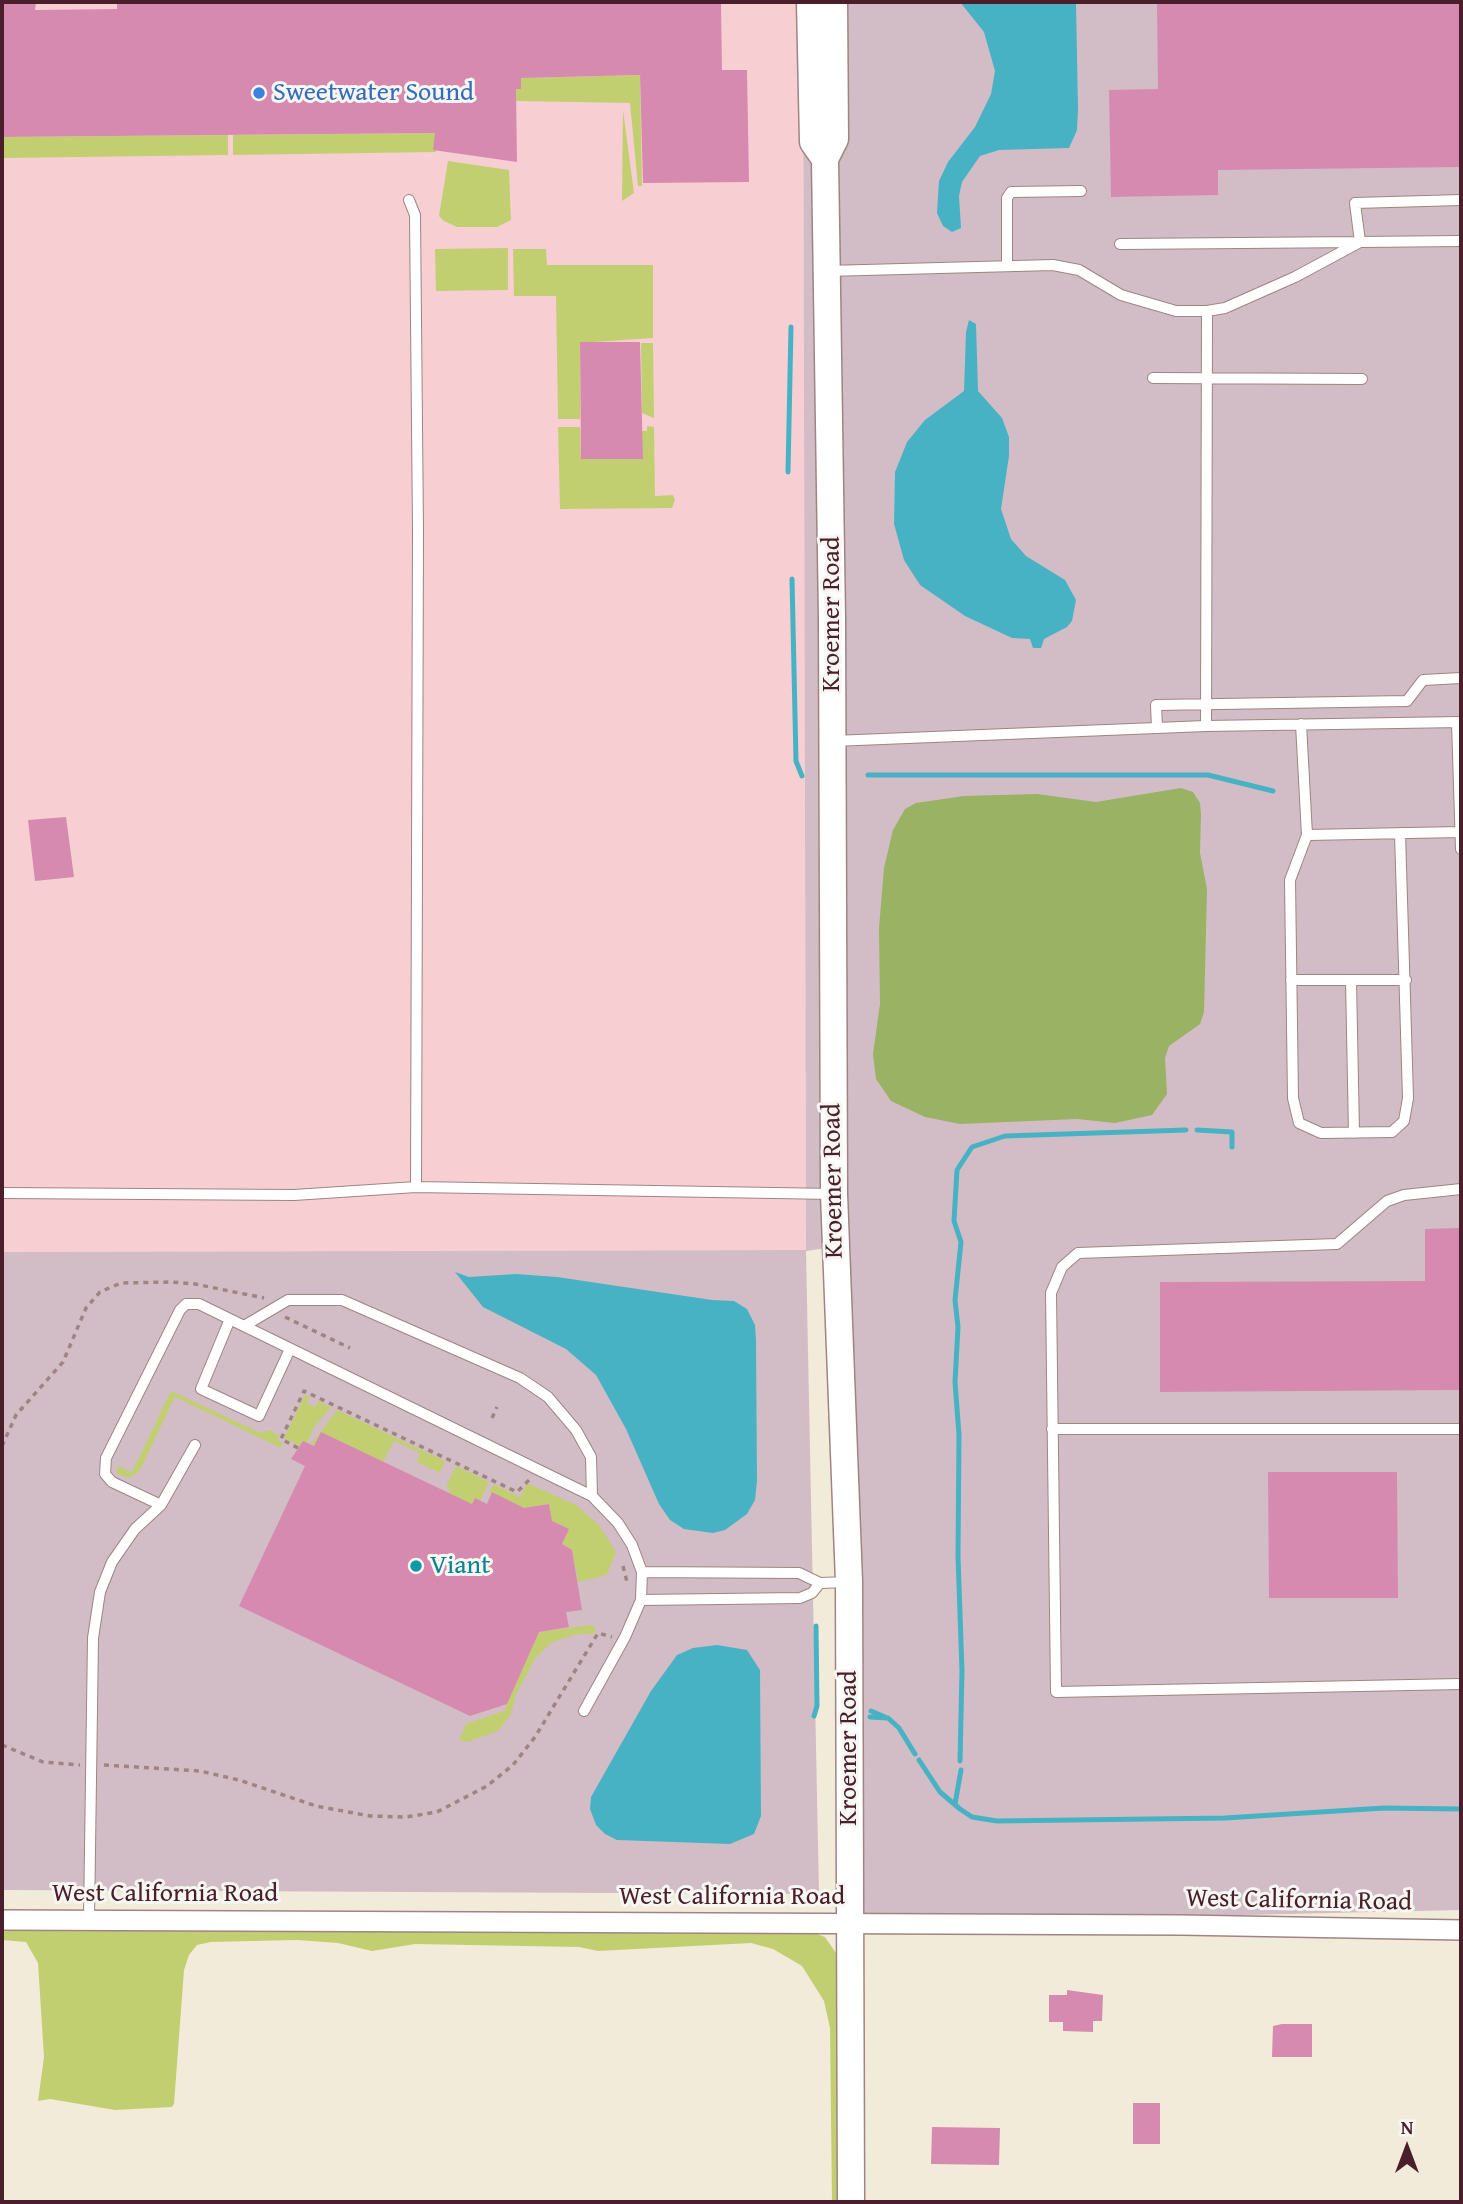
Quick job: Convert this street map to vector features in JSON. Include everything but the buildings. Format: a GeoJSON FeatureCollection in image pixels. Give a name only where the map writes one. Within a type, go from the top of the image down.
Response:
{"type":"FeatureCollection","features":[{"type":"Feature","properties":{"kind":"street","name":"Kroemer Road"},"geometry":{"type":"LineString","coordinates":[[810,2],[813,142],[825,159]]}},
{"type":"Feature","properties":{"kind":"street","name":"Kroemer Road"},"geometry":{"type":"LineString","coordinates":[[834,2],[835,139],[825,159],[833,741],[834,1194],[849,1582],[851,2202]]}},
{"type":"Feature","properties":{"kind":"street","name":"West California Road"},"geometry":{"type":"LineString","coordinates":[[2,1920],[1461,1930]]}},
{"type":"Feature","properties":{"kind":"lane"},"geometry":{"type":"LineString","coordinates":[[1007,264],[1007,198],[1011,192],[1081,191]]}},
{"type":"Feature","properties":{"kind":"lane"},"geometry":{"type":"LineString","coordinates":[[409,200],[415,215],[418,518],[416,1187]]}},
{"type":"Feature","properties":{"kind":"lane"},"geometry":{"type":"LineString","coordinates":[[1360,242],[1354,203],[1461,200]]}},
{"type":"Feature","properties":{"kind":"lane"},"geometry":{"type":"LineString","coordinates":[[1120,244],[1461,241]]}},
{"type":"Feature","properties":{"kind":"lane"},"geometry":{"type":"LineString","coordinates":[[827,271],[1007,264],[1053,265],[1079,270],[1121,295],[1176,311],[1206,311],[1225,309],[1295,277],[1360,242]]}},
{"type":"Feature","properties":{"kind":"lane"},"geometry":{"type":"LineString","coordinates":[[1206,311],[1206,726]]}},
{"type":"Feature","properties":{"kind":"lane"},"geometry":{"type":"LineString","coordinates":[[1153,378],[1362,379]]}},
{"type":"Feature","properties":{"kind":"lane"},"geometry":{"type":"LineString","coordinates":[[1157,728],[1156,705],[1407,701],[1423,680],[1461,678]]}},
{"type":"Feature","properties":{"kind":"lane"},"geometry":{"type":"LineString","coordinates":[[1368,703],[1368,723]]}},
{"type":"Feature","properties":{"kind":"lane"},"geometry":{"type":"LineString","coordinates":[[1317,704],[1318,724]]}},
{"type":"Feature","properties":{"kind":"lane"},"geometry":{"type":"LineString","coordinates":[[1263,705],[1264,725]]}},
{"type":"Feature","properties":{"kind":"lane"},"geometry":{"type":"LineString","coordinates":[[833,741],[1206,726],[1459,722],[1461,849]]}},
{"type":"Feature","properties":{"kind":"lane"},"geometry":{"type":"LineString","coordinates":[[1301,724],[1307,835],[1290,880],[1293,1098],[1299,1123],[1321,1133],[1392,1132],[1404,1121],[1408,1098],[1400,833]]}},
{"type":"Feature","properties":{"kind":"lane"},"geometry":{"type":"LineString","coordinates":[[1307,835],[1461,832]]}},
{"type":"Feature","properties":{"kind":"lane"},"geometry":{"type":"LineString","coordinates":[[1351,980],[1354,1133]]}},
{"type":"Feature","properties":{"kind":"lane"},"geometry":{"type":"LineString","coordinates":[[1291,981],[1406,980]]}},
{"type":"Feature","properties":{"kind":"lane"},"geometry":{"type":"LineString","coordinates":[[2,1193],[294,1195],[416,1187],[834,1194]]}},
{"type":"Feature","properties":{"kind":"lane"},"geometry":{"type":"LineString","coordinates":[[1461,1189],[1404,1195],[1387,1201],[1337,1244],[1078,1253],[1062,1267],[1051,1293],[1056,1692],[1461,1684]]}},
{"type":"Feature","properties":{"kind":"lane"},"geometry":{"type":"LineString","coordinates":[[244,1326],[288,1300],[342,1300],[520,1378],[548,1397],[576,1430],[591,1457],[592,1496]]}},
{"type":"Feature","properties":{"kind":"lane"},"geometry":{"type":"LineString","coordinates":[[162,1505],[112,1482],[105,1474],[106,1458],[180,1310],[186,1304],[199,1304],[592,1496],[618,1523],[632,1545],[642,1572],[641,1600],[625,1637],[584,1711]]}},
{"type":"Feature","properties":{"kind":"lane"},"geometry":{"type":"LineString","coordinates":[[230,1319],[201,1390],[259,1416],[290,1349]]}},
{"type":"Feature","properties":{"kind":"lane"},"geometry":{"type":"LineString","coordinates":[[1052,1429],[1461,1429]]}},
{"type":"Feature","properties":{"kind":"lane"},"geometry":{"type":"LineString","coordinates":[[89,1919],[93,1638],[100,1592],[112,1562],[135,1529],[162,1505],[195,1445]]}},
{"type":"Feature","properties":{"kind":"lane"},"geometry":{"type":"LineString","coordinates":[[642,1572],[799,1573],[820,1583],[849,1582]]}},
{"type":"Feature","properties":{"kind":"lane"},"geometry":{"type":"LineString","coordinates":[[641,1600],[800,1598],[812,1593],[820,1583]]}},
{"type":"Feature","properties":{"kind":"path"},"geometry":{"type":"LineString","coordinates":[[2,1446],[16,1415],[63,1362],[86,1308],[100,1292],[121,1283],[171,1282],[257,1295],[266,1300]]}},
{"type":"Feature","properties":{"kind":"path"},"geometry":{"type":"LineString","coordinates":[[283,1315],[350,1348]]}},
{"type":"Feature","properties":{"kind":"path"},"geometry":{"type":"LineString","coordinates":[[298,1448],[281,1439],[304,1391],[517,1492],[525,1481],[530,1480]]}},
{"type":"Feature","properties":{"kind":"path"},"geometry":{"type":"LineString","coordinates":[[492,1418],[497,1406]]}},
{"type":"Feature","properties":{"kind":"path"},"geometry":{"type":"LineString","coordinates":[[621,1558],[627,1594]]}},
{"type":"Feature","properties":{"kind":"path"},"geometry":{"type":"LineString","coordinates":[[104,1765],[200,1771],[239,1780],[316,1806],[370,1816],[407,1817],[437,1812],[487,1786],[513,1765],[535,1737],[598,1633],[612,1637],[618,1633]]}},
{"type":"Feature","properties":{"kind":"path"},"geometry":{"type":"LineString","coordinates":[[2,1745],[43,1762],[84,1765]]}},
{"type":"Feature","properties":{"kind":"shaded area"},"geometry":{"type":"Polygon","coordinates":[[[2,2],[803,2],[806,1250],[2,1252],[2,2]]]}},
{"type":"Feature","properties":{"kind":"shaded area"},"geometry":{"type":"Polygon","coordinates":[[[803,2],[1461,2],[1461,1910],[850,1924],[834,1247],[806,1251],[819,1894],[2,1890],[2,1252],[806,1250],[803,2]]]}},
{"type":"Feature","properties":{"kind":"green space"},"geometry":{"type":"Polygon","coordinates":[[[640,75],[642,186],[638,186],[630,103],[516,101],[516,89],[521,89],[521,78],[640,75]]]}},
{"type":"Feature","properties":{"kind":"green space"},"geometry":{"type":"Polygon","coordinates":[[[623,110],[634,193],[622,201],[623,110]]]}},
{"type":"Feature","properties":{"kind":"green space"},"geometry":{"type":"Polygon","coordinates":[[[435,133],[436,152],[233,155],[233,135],[435,133]]]}},
{"type":"Feature","properties":{"kind":"green space"},"geometry":{"type":"Polygon","coordinates":[[[228,135],[228,155],[2,158],[2,137],[228,135]]]}},
{"type":"Feature","properties":{"kind":"green space"},"geometry":{"type":"Polygon","coordinates":[[[448,161],[509,170],[511,220],[497,227],[457,227],[444,221],[439,216],[448,161]]]}},
{"type":"Feature","properties":{"kind":"green space"},"geometry":{"type":"Polygon","coordinates":[[[508,248],[508,290],[436,291],[435,249],[508,248]]]}},
{"type":"Feature","properties":{"kind":"green space"},"geometry":{"type":"Polygon","coordinates":[[[513,249],[546,249],[547,265],[653,265],[653,338],[580,343],[580,419],[558,419],[556,296],[514,296],[513,249]]]}},
{"type":"Feature","properties":{"kind":"green space"},"geometry":{"type":"Polygon","coordinates":[[[641,343],[653,343],[654,418],[642,413],[641,343]]]}},
{"type":"Feature","properties":{"kind":"green space"},"geometry":{"type":"Polygon","coordinates":[[[647,426],[654,427],[655,496],[673,495],[675,500],[672,508],[560,509],[558,427],[580,427],[581,459],[642,459],[642,431],[647,431],[647,426]]]}},
{"type":"Feature","properties":{"kind":"green space"},"geometry":{"type":"Polygon","coordinates":[[[1181,788],[1193,792],[1200,803],[1200,853],[1207,889],[1204,1012],[1200,1024],[1169,1046],[1165,1058],[1167,1094],[1152,1115],[1115,1123],[1077,1119],[960,1124],[925,1117],[891,1101],[876,1079],[873,1054],[880,1004],[879,928],[884,868],[893,830],[905,809],[916,803],[964,796],[1037,794],[1096,802],[1181,788]]]}},
{"type":"Feature","properties":{"kind":"green space"},"geometry":{"type":"Polygon","coordinates":[[[171,1391],[261,1433],[270,1430],[279,1436],[278,1440],[283,1443],[281,1448],[175,1397],[140,1470],[130,1478],[117,1474],[117,1466],[132,1472],[171,1391]]]}},
{"type":"Feature","properties":{"kind":"green space"},"geometry":{"type":"Polygon","coordinates":[[[305,1395],[310,1396],[307,1403],[315,1407],[319,1401],[331,1407],[313,1429],[307,1443],[303,1441],[300,1446],[284,1438],[305,1395]]]}},
{"type":"Feature","properties":{"kind":"green space"},"geometry":{"type":"Polygon","coordinates":[[[337,1410],[445,1461],[440,1473],[417,1462],[420,1453],[394,1441],[383,1462],[321,1432],[314,1446],[311,1444],[337,1410]]]}},
{"type":"Feature","properties":{"kind":"green space"},"geometry":{"type":"Polygon","coordinates":[[[456,1466],[489,1482],[480,1501],[475,1498],[472,1504],[448,1493],[450,1488],[446,1486],[456,1466]]]}},
{"type":"Feature","properties":{"kind":"green space"},"geometry":{"type":"Polygon","coordinates":[[[527,1483],[576,1505],[599,1525],[616,1552],[607,1575],[578,1582],[572,1550],[562,1544],[569,1529],[552,1521],[549,1504],[524,1508],[489,1493],[494,1484],[520,1497],[527,1483]]]}},
{"type":"Feature","properties":{"kind":"green space"},"geometry":{"type":"Polygon","coordinates":[[[591,1625],[596,1628],[594,1634],[578,1634],[552,1642],[536,1657],[516,1694],[511,1714],[498,1731],[467,1742],[459,1740],[466,1724],[507,1710],[505,1705],[539,1632],[591,1625]]]}},
{"type":"Feature","properties":{"kind":"green space"},"geometry":{"type":"Polygon","coordinates":[[[2,1929],[817,1934],[825,1937],[836,1953],[840,2202],[832,2202],[830,2028],[824,2001],[802,1966],[773,1949],[751,1943],[598,1951],[579,1947],[415,1944],[372,1951],[338,1943],[297,1940],[211,1942],[197,1945],[189,1955],[184,1970],[174,2104],[172,2107],[115,2110],[50,2099],[38,2101],[44,2057],[38,1963],[26,1942],[2,1940],[2,1929]]]}},
{"type":"Feature","properties":{"kind":"water"},"geometry":{"type":"Polygon","coordinates":[[[960,2],[1076,2],[1078,109],[1077,130],[1069,148],[999,150],[980,156],[962,182],[959,196],[961,228],[952,232],[943,226],[937,213],[939,181],[948,162],[975,127],[991,94],[995,71],[984,32],[960,2]]]}},
{"type":"Feature","properties":{"kind":"water"},"geometry":{"type":"Polygon","coordinates":[[[969,320],[976,324],[978,391],[1002,418],[1009,437],[1001,509],[1011,539],[1026,556],[1065,580],[1076,600],[1072,621],[1067,627],[1044,639],[1041,648],[1033,648],[1030,639],[1012,638],[965,616],[920,585],[904,560],[894,524],[895,472],[907,442],[925,420],[964,391],[966,332],[969,320]]]}},
{"type":"Feature","properties":{"kind":"water"},"geometry":{"type":"Polygon","coordinates":[[[455,1272],[469,1277],[516,1274],[557,1277],[734,1301],[747,1309],[755,1325],[756,1340],[757,1481],[755,1500],[747,1514],[725,1530],[713,1533],[684,1529],[670,1520],[659,1504],[626,1429],[596,1375],[566,1349],[483,1307],[455,1272]]]}},
{"type":"Feature","properties":{"kind":"water"},"geometry":{"type":"Polygon","coordinates":[[[717,1645],[747,1650],[760,1670],[761,1816],[754,1834],[730,1844],[617,1840],[605,1834],[596,1825],[590,1809],[591,1797],[651,1691],[677,1655],[693,1648],[717,1645]]]}},
{"type":"Feature","properties":{"kind":"waterway"},"geometry":{"type":"LineString","coordinates":[[788,472],[791,327]]}},
{"type":"Feature","properties":{"kind":"waterway"},"geometry":{"type":"LineString","coordinates":[[792,579],[796,761],[802,776]]}},
{"type":"Feature","properties":{"kind":"waterway"},"geometry":{"type":"LineString","coordinates":[[868,775],[1208,775],[1273,791]]}},
{"type":"Feature","properties":{"kind":"waterway"},"geometry":{"type":"LineString","coordinates":[[960,1761],[962,1671],[958,1556],[959,1435],[955,1382],[958,1327],[955,1300],[961,1242],[954,1221],[957,1170],[972,1147],[1005,1136],[1186,1130]]}},
{"type":"Feature","properties":{"kind":"waterway"},"geometry":{"type":"LineString","coordinates":[[1197,1130],[1232,1132],[1232,1147]]}},
{"type":"Feature","properties":{"kind":"waterway"},"geometry":{"type":"LineString","coordinates":[[814,1716],[817,1706],[816,1626]]}},
{"type":"Feature","properties":{"kind":"waterway"},"geometry":{"type":"LineString","coordinates":[[871,1711],[885,1717]]}},
{"type":"Feature","properties":{"kind":"waterway"},"geometry":{"type":"LineString","coordinates":[[870,1717],[888,1718],[899,1728],[915,1754]]}},
{"type":"Feature","properties":{"kind":"waterway"},"geometry":{"type":"LineString","coordinates":[[919,1760],[940,1792],[960,1809],[972,1817],[997,1821],[1225,1818],[1384,1808],[1461,1809]]}},
{"type":"Feature","properties":{"kind":"waterway"},"geometry":{"type":"LineString","coordinates":[[955,1804],[961,1770]]}},
{"type":"Feature","properties":{"kind":"place","name":"Sweetwater Sound"},"geometry":{"type":"Point","coordinates":[259,93]}},
{"type":"Feature","properties":{"kind":"place","name":"Viant"},"geometry":{"type":"Point","coordinates":[416,1566]}}]}
